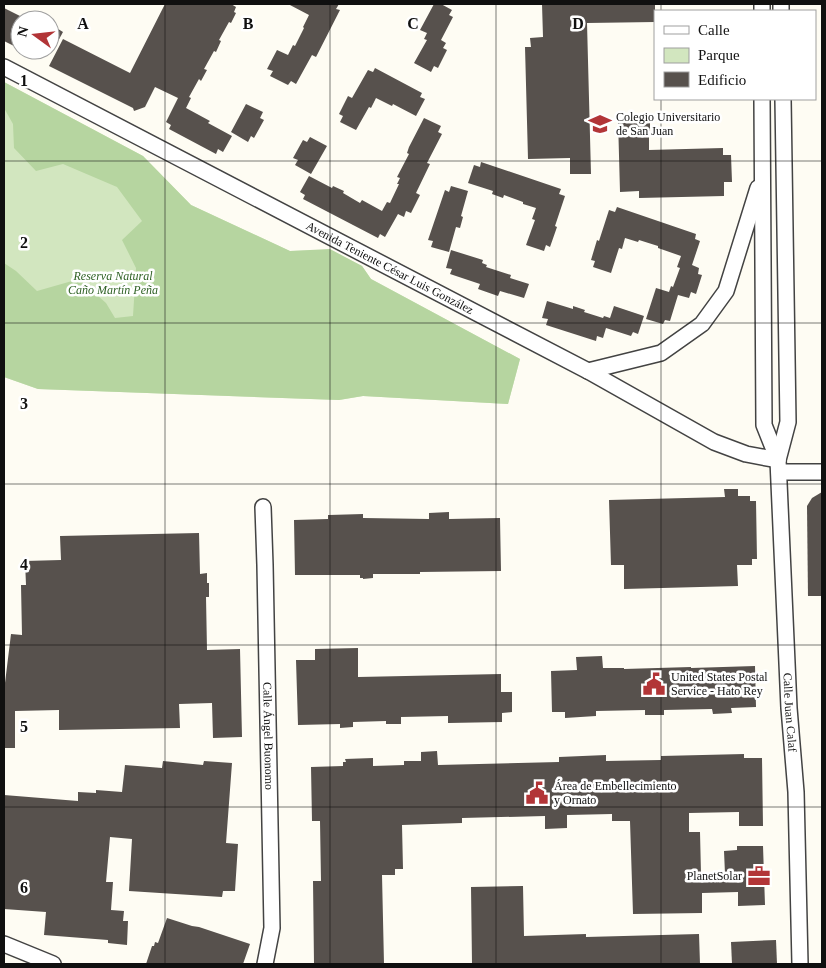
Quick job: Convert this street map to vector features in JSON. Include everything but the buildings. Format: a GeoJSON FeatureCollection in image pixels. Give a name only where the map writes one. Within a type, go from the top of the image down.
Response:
{"type":"FeatureCollection","features":[{"type":"Feature","properties":{"kind":"street","name":"Avenida Teniente César Luis González"},"geometry":{"type":"LineString","coordinates":[[4,67],[588,371],[714,442],[778,466],[822,472]]}},
{"type":"Feature","properties":{"kind":"street"},"geometry":{"type":"LineString","coordinates":[[762,100],[764,425],[778,466]]}},
{"type":"Feature","properties":{"kind":"street"},"geometry":{"type":"LineString","coordinates":[[778,466],[788,422],[782,100]]}},
{"type":"Feature","properties":{"kind":"street"},"geometry":{"type":"LineString","coordinates":[[588,371],[661,353],[702,324],[726,291],[762,173]]}},
{"type":"Feature","properties":{"kind":"street","name":"Calle Juan Calaf"},"geometry":{"type":"LineString","coordinates":[[778,466],[789,708],[796,792],[800,964]]}},
{"type":"Feature","properties":{"kind":"street","name":"Calle Ángel Buonomo"},"geometry":{"type":"LineString","coordinates":[[263,507],[272,928],[265,964]]}},
{"type":"Feature","properties":{"kind":"street"},"geometry":{"type":"LineString","coordinates":[[4,944],[53,964]]}},
{"type":"Feature","properties":{"kind":"green space","name":"Reserva Natural Caño Martín Peña"},"geometry":{"type":"Polygon","coordinates":[[[4,82],[143,156],[191,205],[290,251],[330,250],[362,266],[371,279],[520,359],[508,404],[363,396],[339,400],[38,389],[4,377],[4,82]]]}},
{"type":"Feature","properties":{"kind":"green space","name":"Reserva Natural Caño Martín Peña"},"geometry":{"type":"Polygon","coordinates":[[[4,82],[143,156],[191,205],[290,251],[330,249],[362,266],[371,279],[520,359],[508,404],[363,396],[339,400],[38,389],[4,377],[4,263],[16,271],[37,291],[79,279],[106,303],[115,318],[133,316],[136,268],[122,240],[142,221],[117,187],[63,164],[36,171],[14,148],[13,124],[4,108],[4,82]]]}},
{"type":"Feature","properties":{"kind":"place","name":"Colegio Universitario de San Juan"},"geometry":{"type":"Point","coordinates":[600,124]}},
{"type":"Feature","properties":{"kind":"place","name":"United States Postal Service - Hato Rey"},"geometry":{"type":"Point","coordinates":[654,684]}},
{"type":"Feature","properties":{"kind":"place","name":"Área de Embellecimiento y Ornato"},"geometry":{"type":"Point","coordinates":[537,793]}},
{"type":"Feature","properties":{"kind":"place","name":"PlanetSolar"},"geometry":{"type":"Point","coordinates":[759,876]}}]}
